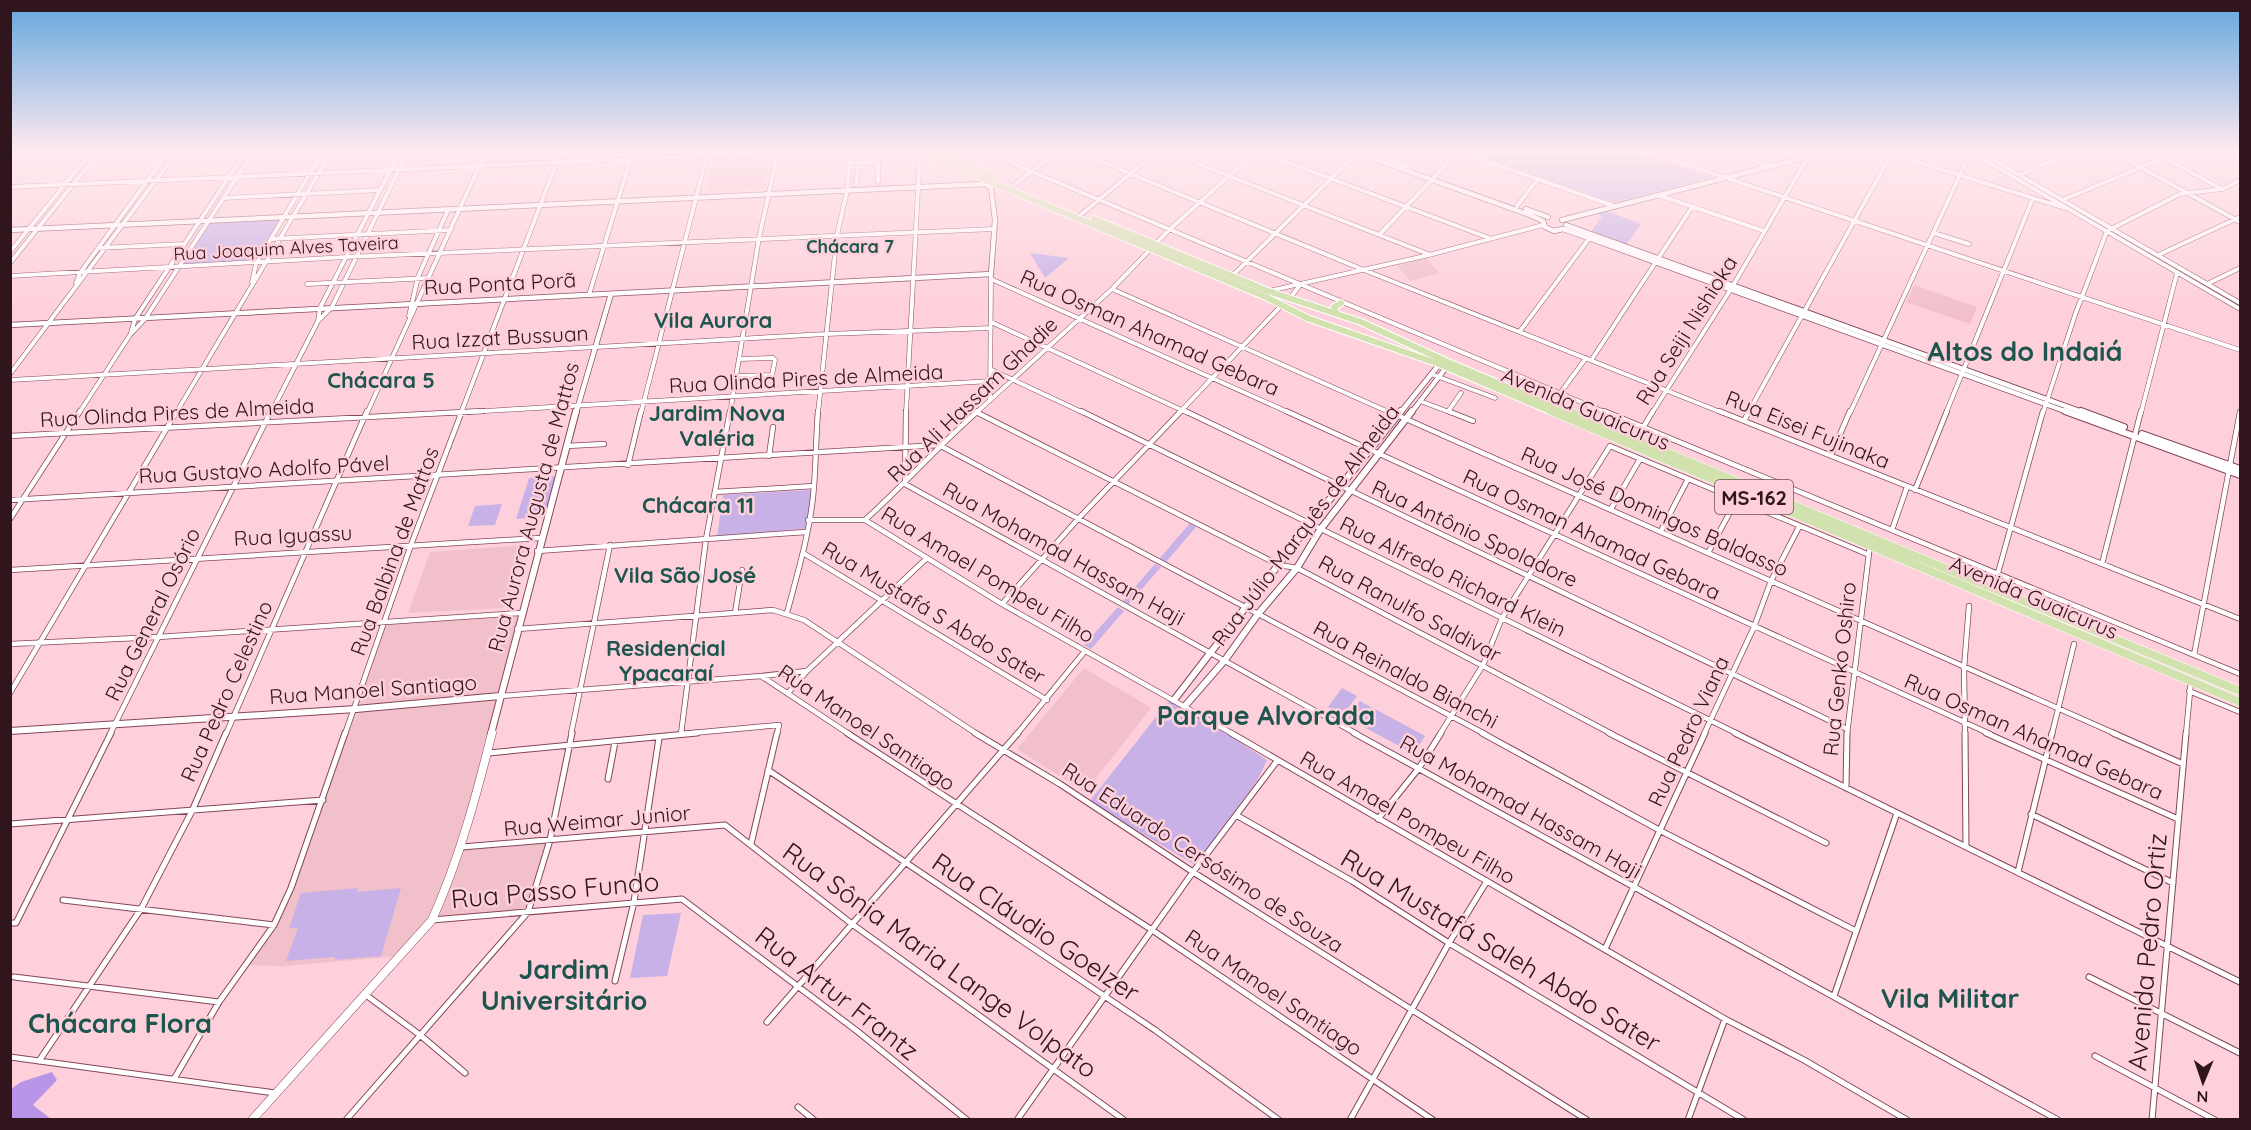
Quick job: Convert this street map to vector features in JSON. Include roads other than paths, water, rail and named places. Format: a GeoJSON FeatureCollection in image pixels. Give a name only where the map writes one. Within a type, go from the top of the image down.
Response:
{"type":"FeatureCollection","features":[{"type":"Feature","properties":{"kind":"main road","name":"Avenida Guaicurus"},"geometry":{"type":"LineString","coordinates":[[1051,204],[1152,249],[1229,279],[1291,297],[1361,322],[1445,363],[2241,702]]}},
{"type":"Feature","properties":{"kind":"main road","name":"Avenida Guaicurus"},"geometry":{"type":"LineString","coordinates":[[1080,216],[1157,244],[1266,297],[1279,307],[1352,334],[1445,363],[2241,691]]}},
{"type":"Feature","properties":{"kind":"main road"},"geometry":{"type":"LineString","coordinates":[[1279,307],[1284,300],[1291,297]]}},
{"type":"Feature","properties":{"kind":"main road"},"geometry":{"type":"LineString","coordinates":[[1336,313],[1334,307],[1341,303]]}},
{"type":"Feature","properties":{"kind":"main road"},"geometry":{"type":"LineString","coordinates":[[1352,334],[1369,333],[1367,327],[1361,322]]}},
{"type":"Feature","properties":{"kind":"street"},"geometry":{"type":"LineString","coordinates":[[10,252],[50,204]]}},
{"type":"Feature","properties":{"kind":"street"},"geometry":{"type":"LineString","coordinates":[[10,263],[58,204]]}},
{"type":"Feature","properties":{"kind":"street"},"geometry":{"type":"LineString","coordinates":[[75,286],[80,273],[130,204]]}},
{"type":"Feature","properties":{"kind":"street"},"geometry":{"type":"LineString","coordinates":[[10,374],[139,204]]}},
{"type":"Feature","properties":{"kind":"street"},"geometry":{"type":"LineString","coordinates":[[130,335],[135,319],[212,204]]}},
{"type":"Feature","properties":{"kind":"street"},"geometry":{"type":"LineString","coordinates":[[10,519],[130,335],[145,319],[207,221],[221,204]]}},
{"type":"Feature","properties":{"kind":"street"},"geometry":{"type":"LineString","coordinates":[[251,284],[256,264],[293,204]]}},
{"type":"Feature","properties":{"kind":"street"},"geometry":{"type":"LineString","coordinates":[[10,693],[203,370],[251,284],[267,262],[301,204]]}},
{"type":"Feature","properties":{"kind":"street","name":"Rua General Osório"},"geometry":{"type":"LineString","coordinates":[[318,321],[320,308],[373,204]]}},
{"type":"Feature","properties":{"kind":"street","name":"Rua General Osório"},"geometry":{"type":"LineString","coordinates":[[13,923],[67,820],[295,364],[318,321],[332,307],[382,204]]}},
{"type":"Feature","properties":{"kind":"street","name":"Rua Pedro Celestino"},"geometry":{"type":"LineString","coordinates":[[39,1061],[86,987],[141,909],[192,812],[409,316],[418,304],[463,204]]}},
{"type":"Feature","properties":{"kind":"street"},"geometry":{"type":"LineString","coordinates":[[10,230],[565,204]]}},
{"type":"Feature","properties":{"kind":"street"},"geometry":{"type":"LineString","coordinates":[[590,295],[616,204]]}},
{"type":"Feature","properties":{"kind":"street"},"geometry":{"type":"LineString","coordinates":[[628,465],[657,345],[695,204]]}},
{"type":"Feature","properties":{"kind":"street"},"geometry":{"type":"LineString","coordinates":[[681,735],[706,539],[733,397],[750,287],[768,204]]}},
{"type":"Feature","properties":{"kind":"street"},"geometry":{"type":"LineString","coordinates":[[787,613],[803,553],[814,486],[814,452],[826,334],[837,235],[844,204]]}},
{"type":"Feature","properties":{"kind":"street"},"geometry":{"type":"LineString","coordinates":[[905,484],[906,387],[911,279],[918,204]]}},
{"type":"Feature","properties":{"kind":"street"},"geometry":{"type":"LineString","coordinates":[[990,400],[993,204]]}},
{"type":"Feature","properties":{"kind":"street"},"geometry":{"type":"LineString","coordinates":[[1080,216],[1096,204]]}},
{"type":"Feature","properties":{"kind":"street"},"geometry":{"type":"LineString","coordinates":[[1107,204],[1341,303],[2241,674]]}},
{"type":"Feature","properties":{"kind":"street","name":"Rua Ali Hassam Ghadie"},"geometry":{"type":"LineString","coordinates":[[865,520],[905,484],[939,445],[1015,379],[1112,289],[1169,230],[1201,204]]}},
{"type":"Feature","properties":{"kind":"street","name":"Rua Eisei Fujinaka"},"geometry":{"type":"LineString","coordinates":[[1204,204],[1364,270],[2241,619]]}},
{"type":"Feature","properties":{"kind":"street"},"geometry":{"type":"LineString","coordinates":[[1302,204],[1429,255]]}},
{"type":"Feature","properties":{"kind":"street"},"geometry":{"type":"LineString","coordinates":[[1399,204],[1489,238]]}},
{"type":"Feature","properties":{"kind":"street"},"geometry":{"type":"LineString","coordinates":[[1380,234],[1411,204]]}},
{"type":"Feature","properties":{"kind":"street"},"geometry":{"type":"LineString","coordinates":[[1504,204],[1555,218],[1565,227],[2135,433],[2230,468],[2241,475]]}},
{"type":"Feature","properties":{"kind":"street"},"geometry":{"type":"LineString","coordinates":[[1516,208],[1519,204]]}},
{"type":"Feature","properties":{"kind":"street"},"geometry":{"type":"LineString","coordinates":[[1607,204],[1614,206]]}},
{"type":"Feature","properties":{"kind":"street"},"geometry":{"type":"LineString","coordinates":[[1268,291],[1429,255],[1555,218],[1623,204]]}},
{"type":"Feature","properties":{"kind":"street"},"geometry":{"type":"LineString","coordinates":[[1683,204],[1764,231]]}},
{"type":"Feature","properties":{"kind":"street","name":"Rua Seiji Nishioka"},"geometry":{"type":"LineString","coordinates":[[1644,426],[1781,204]]}},
{"type":"Feature","properties":{"kind":"street"},"geometry":{"type":"LineString","coordinates":[[1803,204],[2241,350]]}},
{"type":"Feature","properties":{"kind":"street"},"geometry":{"type":"LineString","coordinates":[[1744,422],[1865,204]]}},
{"type":"Feature","properties":{"kind":"street"},"geometry":{"type":"LineString","coordinates":[[1831,455],[1881,342],[1948,204]]}},
{"type":"Feature","properties":{"kind":"street"},"geometry":{"type":"LineString","coordinates":[[1915,490],[2002,271],[2031,204]]}},
{"type":"Feature","properties":{"kind":"street"},"geometry":{"type":"LineString","coordinates":[[2050,204],[2088,214]]}},
{"type":"Feature","properties":{"kind":"street"},"geometry":{"type":"LineString","coordinates":[[2065,204],[2241,303]]}},
{"type":"Feature","properties":{"kind":"street"},"geometry":{"type":"LineString","coordinates":[[2067,204],[2088,214],[2177,273],[2241,309]]}},
{"type":"Feature","properties":{"kind":"street"},"geometry":{"type":"LineString","coordinates":[[1998,573],[2080,297],[2109,229],[2162,204]]}},
{"type":"Feature","properties":{"kind":"street"},"geometry":{"type":"LineString","coordinates":[[2208,204],[2241,222]]}},
{"type":"Feature","properties":{"kind":"street","name":"Rua Balbina de Mattos"},"geometry":{"type":"LineString","coordinates":[[174,1079],[219,1002],[274,925],[291,888],[356,709],[383,622],[411,545],[541,205]]}},
{"type":"Feature","properties":{"kind":"street"},"geometry":{"type":"LineString","coordinates":[[1229,279],[1305,205]]}},
{"type":"Feature","properties":{"kind":"street"},"geometry":{"type":"LineString","coordinates":[[1592,359],[1659,261],[1692,207]]}},
{"type":"Feature","properties":{"kind":"street"},"geometry":{"type":"LineString","coordinates":[[1516,208],[1551,230],[1565,227]]}},
{"type":"Feature","properties":{"kind":"street","name":"Rua Pedro Celestino"},"geometry":{"type":"LineString","coordinates":[[409,316],[409,304],[448,210]]}},
{"type":"Feature","properties":{"kind":"street"},"geometry":{"type":"LineString","coordinates":[[2158,255],[2241,217]]}},
{"type":"Feature","properties":{"kind":"street","name":"Rua Joaquim Alves Taveira"},"geometry":{"type":"LineString","coordinates":[[10,276],[256,264],[346,257],[440,255],[759,238],[994,229]]}},
{"type":"Feature","properties":{"kind":"street"},"geometry":{"type":"LineString","coordinates":[[271,239],[452,230]]}},
{"type":"Feature","properties":{"kind":"street"},"geometry":{"type":"LineString","coordinates":[[1934,233],[1969,244]]}},
{"type":"Feature","properties":{"kind":"street"},"geometry":{"type":"LineString","coordinates":[[1520,331],[1591,236]]}},
{"type":"Feature","properties":{"kind":"street"},"geometry":{"type":"LineString","coordinates":[[98,248],[193,244]]}},
{"type":"Feature","properties":{"kind":"street"},"geometry":{"type":"LineString","coordinates":[[2207,284],[2241,268]]}},
{"type":"Feature","properties":{"kind":"street"},"geometry":{"type":"LineString","coordinates":[[2102,564],[2123,490],[2135,433],[2177,273]]}},
{"type":"Feature","properties":{"kind":"street","name":"Rua Ponta Porã"},"geometry":{"type":"LineString","coordinates":[[10,325],[832,282],[991,277]]}},
{"type":"Feature","properties":{"kind":"street","name":"Rua Osman Ahamad Gebara"},"geometry":{"type":"LineString","coordinates":[[991,277],[1371,449],[1853,673],[2178,819]]}},
{"type":"Feature","properties":{"kind":"street"},"geometry":{"type":"LineString","coordinates":[[2189,280],[2195,277]]}},
{"type":"Feature","properties":{"kind":"street"},"geometry":{"type":"LineString","coordinates":[[307,284],[430,278]]}},
{"type":"Feature","properties":{"kind":"street"},"geometry":{"type":"LineString","coordinates":[[1291,297],[1300,285]]}},
{"type":"Feature","properties":{"kind":"street","name":"Rua José Domingos Baldasso"},"geometry":{"type":"LineString","coordinates":[[1112,289],[2183,764]]}},
{"type":"Feature","properties":{"kind":"street","name":"Rua Aurora Augusta de Mattos"},"geometry":{"type":"LineString","coordinates":[[257,1118],[276,1093],[432,920],[451,881],[488,753],[537,551],[611,294]]}},
{"type":"Feature","properties":{"kind":"street"},"geometry":{"type":"LineString","coordinates":[[1002,604],[1078,519],[1214,379],[1279,307]]}},
{"type":"Feature","properties":{"kind":"street","name":"Rua Izzat Bussuan"},"geometry":{"type":"LineString","coordinates":[[10,380],[991,325]]}},
{"type":"Feature","properties":{"kind":"street","name":"Rua Antônio Spoladore"},"geometry":{"type":"LineString","coordinates":[[991,325],[1047,347],[1182,410],[1847,729]]}},
{"type":"Feature","properties":{"kind":"street"},"geometry":{"type":"LineString","coordinates":[[1561,392],[1586,357]]}},
{"type":"Feature","properties":{"kind":"street"},"geometry":{"type":"LineString","coordinates":[[736,376],[772,375],[775,360],[773,358],[739,359]]}},
{"type":"Feature","properties":{"kind":"street","name":"Rua Júlio Marquês de Almeida"},"geometry":{"type":"LineString","coordinates":[[1185,706],[1225,660],[1258,614],[1297,568],[1320,530],[1379,453],[1431,374],[1445,363]]}},
{"type":"Feature","properties":{"kind":"street","name":"Rua Júlio Marquês de Almeida"},"geometry":{"type":"LineString","coordinates":[[1174,700],[1309,525],[1371,449],[1402,416],[1420,401],[1445,363]]}},
{"type":"Feature","properties":{"kind":"street","name":"Rua Alfredo Richard Klein"},"geometry":{"type":"LineString","coordinates":[[992,370],[1015,379],[1846,788]]}},
{"type":"Feature","properties":{"kind":"street"},"geometry":{"type":"LineString","coordinates":[[1431,374],[1495,398]]}},
{"type":"Feature","properties":{"kind":"street","name":"Rua Olinda Pires de Almeida"},"geometry":{"type":"LineString","coordinates":[[10,436],[169,426],[579,407],[991,381]]}},
{"type":"Feature","properties":{"kind":"street"},"geometry":{"type":"LineString","coordinates":[[1449,410],[1461,393]]}},
{"type":"Feature","properties":{"kind":"street"},"geometry":{"type":"LineString","coordinates":[[1420,401],[1449,410],[1473,421]]}},
{"type":"Feature","properties":{"kind":"street","name":"Rua Ranulfo Saldivar"},"geometry":{"type":"LineString","coordinates":[[976,412],[1115,480],[1279,565],[1297,568],[1483,664],[1687,774],[1826,843]]}},
{"type":"Feature","properties":{"kind":"street"},"geometry":{"type":"LineString","coordinates":[[2194,655],[2202,603],[2241,412]]}},
{"type":"Feature","properties":{"kind":"street"},"geometry":{"type":"LineString","coordinates":[[769,456],[773,427]]}},
{"type":"Feature","properties":{"kind":"street"},"geometry":{"type":"LineString","coordinates":[[567,446],[604,444]]}},
{"type":"Feature","properties":{"kind":"street","name":"Rua Gustavo Adolfo Pável"},"geometry":{"type":"LineString","coordinates":[[10,500],[939,445]]}},
{"type":"Feature","properties":{"kind":"street","name":"Rua Reinaldo Bianchi"},"geometry":{"type":"LineString","coordinates":[[939,445],[1451,716],[1661,831],[1856,931]]}},
{"type":"Feature","properties":{"kind":"street"},"geometry":{"type":"LineString","coordinates":[[1378,819],[1419,768],[1483,664],[1502,618],[1610,446],[1868,554]]}},
{"type":"Feature","properties":{"kind":"street"},"geometry":{"type":"LineString","coordinates":[[1611,509],[1641,459]]}},
{"type":"Feature","properties":{"kind":"street"},"geometry":{"type":"LineString","coordinates":[[2230,468],[2241,469]]}},
{"type":"Feature","properties":{"kind":"street"},"geometry":{"type":"LineString","coordinates":[[1661,531],[1688,479]]}},
{"type":"Feature","properties":{"kind":"street","name":"Rua Mohamad Hassam Haji"},"geometry":{"type":"LineString","coordinates":[[905,484],[1634,888],[2058,1119]]}},
{"type":"Feature","properties":{"kind":"street"},"geometry":{"type":"LineString","coordinates":[[715,492],[814,486]]}},
{"type":"Feature","properties":{"kind":"street"},"geometry":{"type":"LineString","coordinates":[[1892,530],[1907,487]]}},
{"type":"Feature","properties":{"kind":"street"},"geometry":{"type":"LineString","coordinates":[[1708,553],[1737,499]]}},
{"type":"Feature","properties":{"kind":"street"},"geometry":{"type":"LineString","coordinates":[[808,520],[865,520]]}},
{"type":"Feature","properties":{"kind":"street","name":"Rua Amael Pompeu Filho"},"geometry":{"type":"LineString","coordinates":[[865,520],[1002,604],[1185,706],[1725,1019],[1804,1060],[1907,1119]]}},
{"type":"Feature","properties":{"kind":"street","name":"Rua Pedro Viana"},"geometry":{"type":"LineString","coordinates":[[1605,949],[1754,627],[1771,580],[1799,527]]}},
{"type":"Feature","properties":{"kind":"street"},"geometry":{"type":"LineString","coordinates":[[537,551],[806,532]]}},
{"type":"Feature","properties":{"kind":"street","name":"Rua Iguassu"},"geometry":{"type":"LineString","coordinates":[[10,570],[541,538]]}},
{"type":"Feature","properties":{"kind":"street"},"geometry":{"type":"LineString","coordinates":[[346,1119],[528,912],[550,840],[610,545]]}},
{"type":"Feature","properties":{"kind":"street","name":"Rua Genko Oshiro"},"geometry":{"type":"LineString","coordinates":[[1846,788],[1847,729],[1870,545]]}},
{"type":"Feature","properties":{"kind":"street","name":"Rua Mustafá S Abdo Sater"},"geometry":{"type":"LineString","coordinates":[[803,553],[1047,700]]}},
{"type":"Feature","properties":{"kind":"street"},"geometry":{"type":"LineString","coordinates":[[788,693],[807,670],[927,558]]}},
{"type":"Feature","properties":{"kind":"street"},"geometry":{"type":"LineString","coordinates":[[735,613],[742,570]]}},
{"type":"Feature","properties":{"kind":"street"},"geometry":{"type":"LineString","coordinates":[[1966,846],[1964,668],[1969,606]]}},
{"type":"Feature","properties":{"kind":"street","name":"Rua Eduardo Cersósimo de Souza"},"geometry":{"type":"LineString","coordinates":[[518,629],[773,610],[804,620],[1002,751],[1060,784],[1193,872],[1587,1119]]}},
{"type":"Feature","properties":{"kind":"street"},"geometry":{"type":"LineString","coordinates":[[10,644],[158,638],[521,613]]}},
{"type":"Feature","properties":{"kind":"street"},"geometry":{"type":"LineString","coordinates":[[2018,872],[2073,644]]}},
{"type":"Feature","properties":{"kind":"street"},"geometry":{"type":"LineString","coordinates":[[767,1022],[1047,700],[1085,651]]}},
{"type":"Feature","properties":{"kind":"street"},"geometry":{"type":"LineString","coordinates":[[761,676],[807,670]]}},
{"type":"Feature","properties":{"kind":"street","name":"Rua Manoel Santiago"},"geometry":{"type":"LineString","coordinates":[[10,731],[356,709],[761,676],[956,805],[1152,930],[1433,1119]]}},
{"type":"Feature","properties":{"kind":"street","name":"Avenida Pedro Ortiz"},"geometry":{"type":"LineString","coordinates":[[2152,1119],[2191,681]]}},
{"type":"Feature","properties":{"kind":"street"},"geometry":{"type":"LineString","coordinates":[[2189,691],[2241,712]]}},
{"type":"Feature","properties":{"kind":"street"},"geometry":{"type":"LineString","coordinates":[[488,753],[779,725],[751,844]]}},
{"type":"Feature","properties":{"kind":"street"},"geometry":{"type":"LineString","coordinates":[[615,981],[634,902],[659,738]]}},
{"type":"Feature","properties":{"kind":"street"},"geometry":{"type":"LineString","coordinates":[[608,779],[615,742]]}},
{"type":"Feature","properties":{"kind":"street"},"geometry":{"type":"LineString","coordinates":[[1017,1119],[1193,872],[1277,761]]}},
{"type":"Feature","properties":{"kind":"street","name":"Rua Cláudio Goelzer"},"geometry":{"type":"LineString","coordinates":[[768,770],[1155,1030],[1279,1119]]}},
{"type":"Feature","properties":{"kind":"street"},"geometry":{"type":"LineString","coordinates":[[1846,788],[2241,982]]}},
{"type":"Feature","properties":{"kind":"street"},"geometry":{"type":"LineString","coordinates":[[10,824],[192,812],[323,800]]}},
{"type":"Feature","properties":{"kind":"street"},"geometry":{"type":"LineString","coordinates":[[1834,996],[1897,813]]}},
{"type":"Feature","properties":{"kind":"street"},"geometry":{"type":"LineString","coordinates":[[2031,814],[2173,883]]}},
{"type":"Feature","properties":{"kind":"street","name":"Rua Mustafá Saleh Abdo Sater"},"geometry":{"type":"LineString","coordinates":[[1236,815],[1352,881],[1449,943],[1744,1119]]}},
{"type":"Feature","properties":{"kind":"street","name":"Rua Weimar Junior"},"geometry":{"type":"LineString","coordinates":[[462,847],[724,825],[733,831]]}},
{"type":"Feature","properties":{"kind":"street","name":"Rua Sônia Maria Lange Volpato"},"geometry":{"type":"LineString","coordinates":[[733,831],[852,924],[1124,1119]]}},
{"type":"Feature","properties":{"kind":"street"},"geometry":{"type":"LineString","coordinates":[[1350,1119],[1487,880]]}},
{"type":"Feature","properties":{"kind":"street","name":"Rua Passo Fundo"},"geometry":{"type":"LineString","coordinates":[[432,920],[682,898]]}},
{"type":"Feature","properties":{"kind":"street","name":"Rua Artur Frantz"},"geometry":{"type":"LineString","coordinates":[[682,898],[857,1031],[967,1119]]}},
{"type":"Feature","properties":{"kind":"street"},"geometry":{"type":"LineString","coordinates":[[63,900],[274,925]]}},
{"type":"Feature","properties":{"kind":"street"},"geometry":{"type":"LineString","coordinates":[[14,977],[219,1002]]}},
{"type":"Feature","properties":{"kind":"street"},"geometry":{"type":"LineString","coordinates":[[2090,977],[2241,1053]]}},
{"type":"Feature","properties":{"kind":"street"},"geometry":{"type":"LineString","coordinates":[[366,995],[420,1035],[465,1073]]}},
{"type":"Feature","properties":{"kind":"street"},"geometry":{"type":"LineString","coordinates":[[1688,1119],[1725,1019]]}},
{"type":"Feature","properties":{"kind":"street"},"geometry":{"type":"LineString","coordinates":[[2095,1056],[2215,1119]]}},
{"type":"Feature","properties":{"kind":"street"},"geometry":{"type":"LineString","coordinates":[[10,1057],[276,1093]]}},
{"type":"Feature","properties":{"kind":"street"},"geometry":{"type":"LineString","coordinates":[[798,1107],[814,1119]]}},
{"type":"Feature","properties":{"kind":"district","name":"Chácara 7"},"geometry":{"type":"Point","coordinates":[850,246]}},
{"type":"Feature","properties":{"kind":"district","name":"Vila Aurora"},"geometry":{"type":"Point","coordinates":[713,320]}},
{"type":"Feature","properties":{"kind":"district","name":"Altos do Indaiá"},"geometry":{"type":"Point","coordinates":[2025,351]}},
{"type":"Feature","properties":{"kind":"district","name":"Chácara 5"},"geometry":{"type":"Point","coordinates":[381,380]}},
{"type":"Feature","properties":{"kind":"district","name":"Jardim Nova Valéria"},"geometry":{"type":"Point","coordinates":[717,426]}},
{"type":"Feature","properties":{"kind":"district","name":"Chácara 11"},"geometry":{"type":"Point","coordinates":[698,505]}},
{"type":"Feature","properties":{"kind":"district","name":"Vila São José"},"geometry":{"type":"Point","coordinates":[685,575]}},
{"type":"Feature","properties":{"kind":"district","name":"Residencial Ypacaraí"},"geometry":{"type":"Point","coordinates":[666,660]}},
{"type":"Feature","properties":{"kind":"district","name":"Parque Alvorada"},"geometry":{"type":"Point","coordinates":[1266,715]}},
{"type":"Feature","properties":{"kind":"district","name":"Jardim Universitário"},"geometry":{"type":"Point","coordinates":[564,984]}},
{"type":"Feature","properties":{"kind":"district","name":"Vila Militar"},"geometry":{"type":"Point","coordinates":[1950,998]}},
{"type":"Feature","properties":{"kind":"district","name":"Chácara Flora"},"geometry":{"type":"Point","coordinates":[120,1023]}}]}
